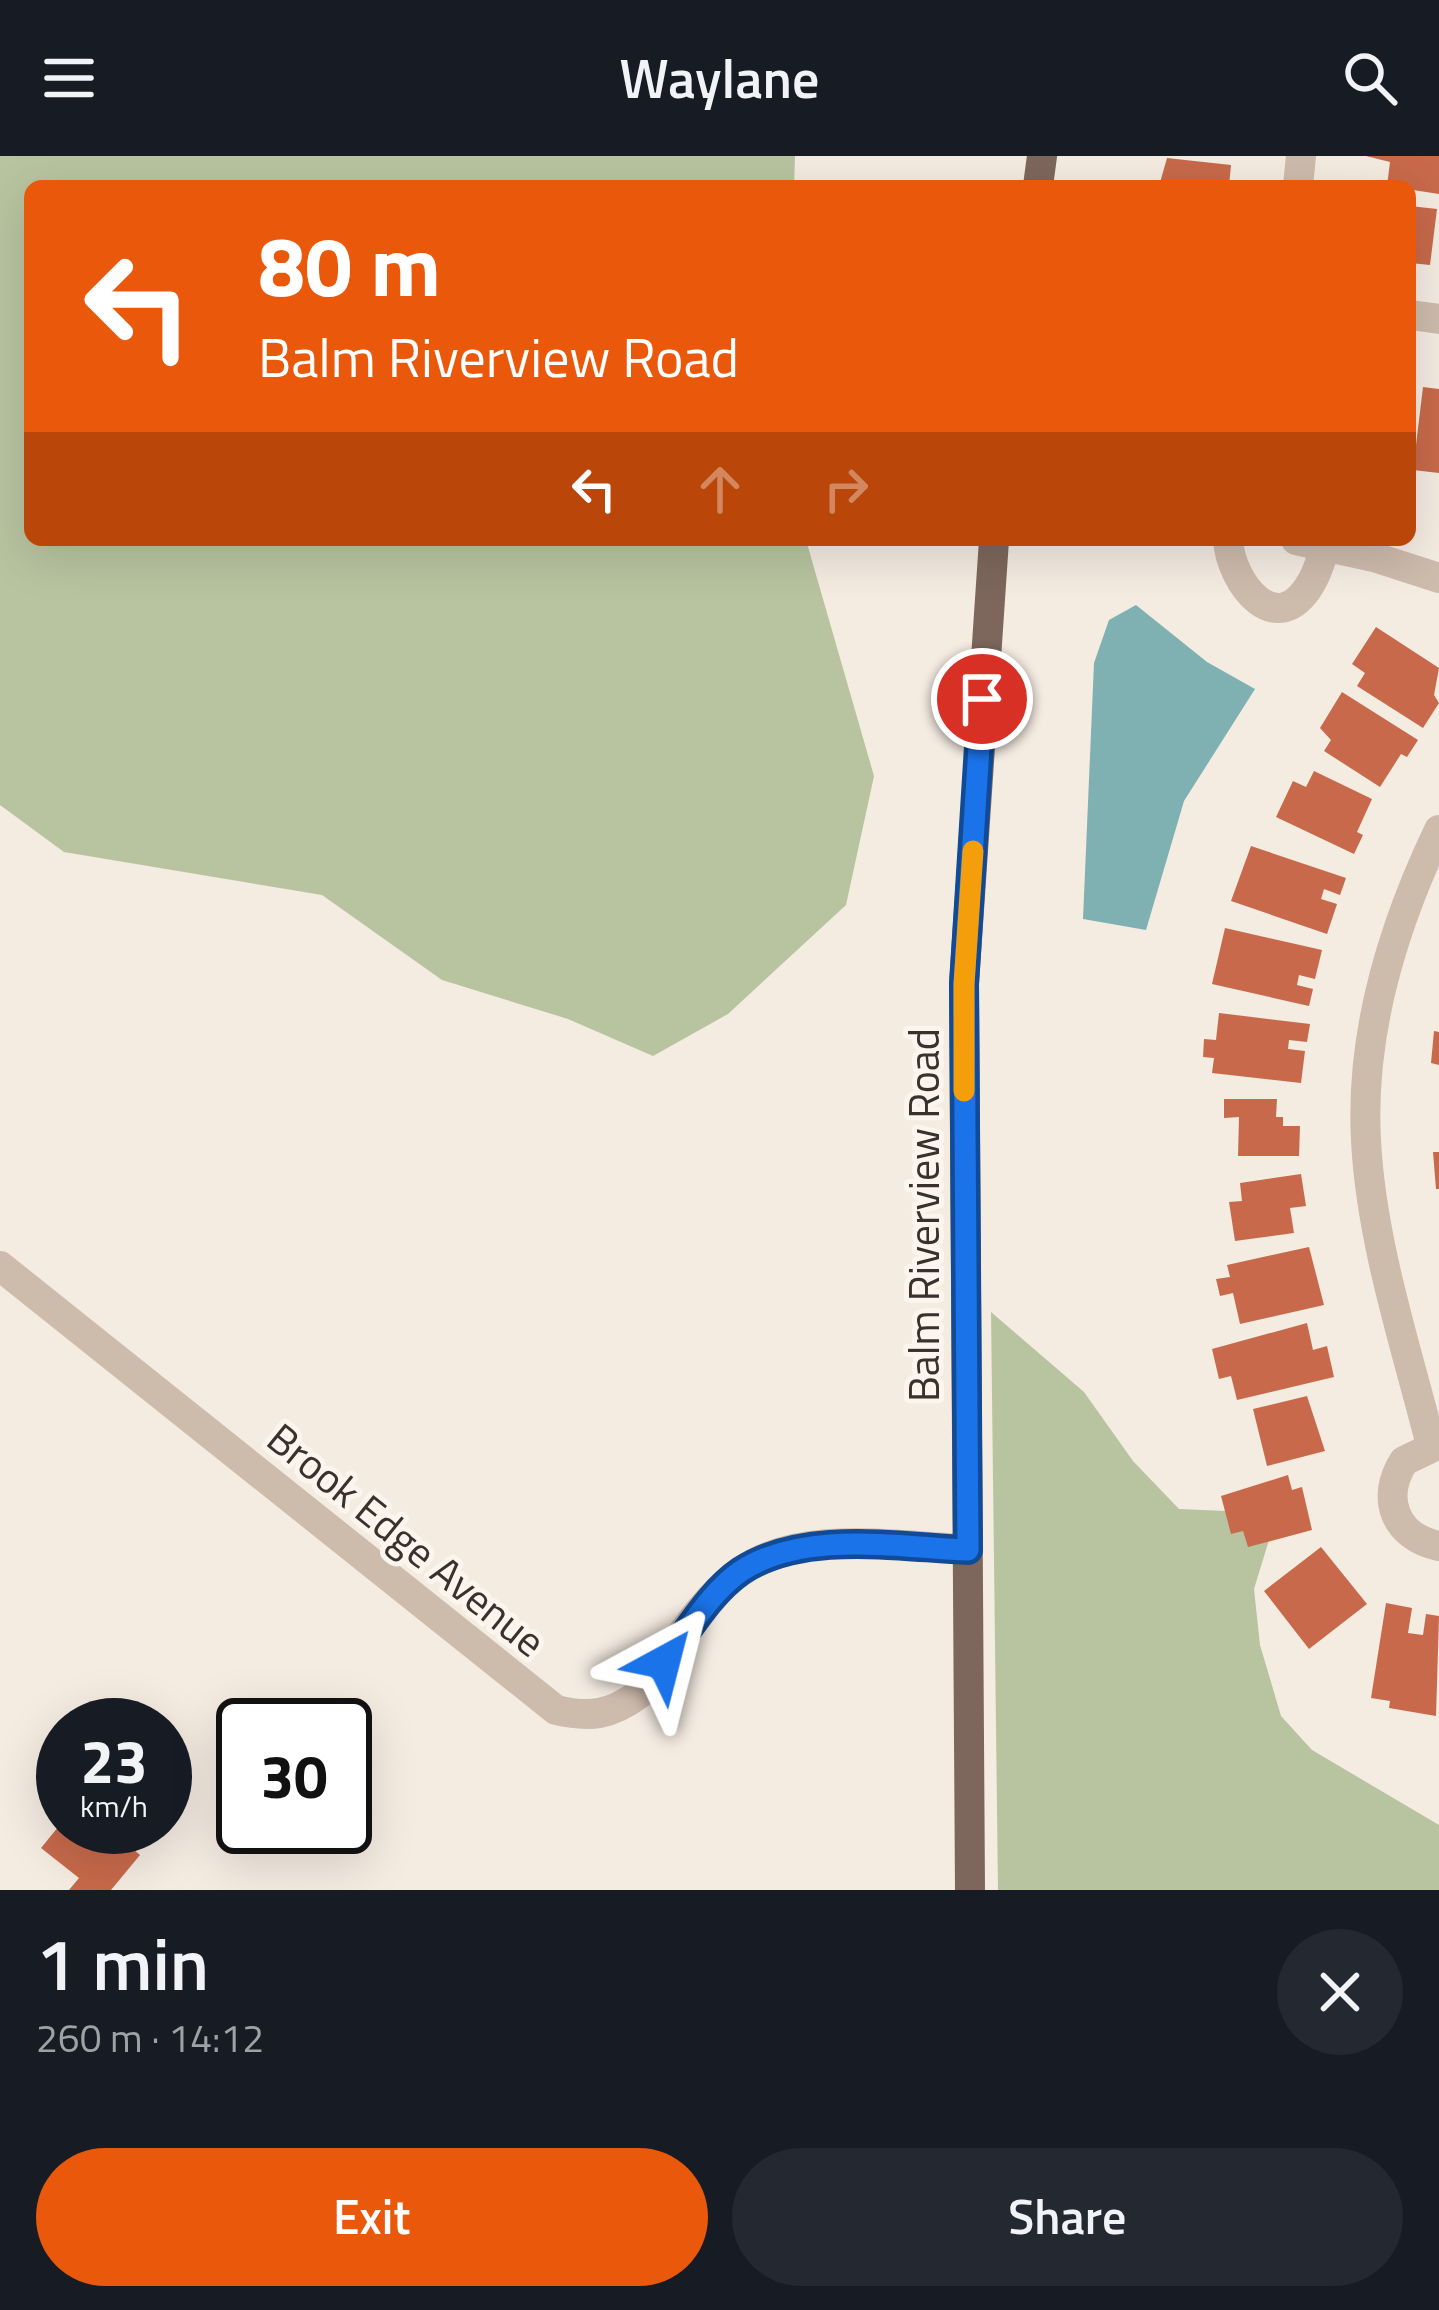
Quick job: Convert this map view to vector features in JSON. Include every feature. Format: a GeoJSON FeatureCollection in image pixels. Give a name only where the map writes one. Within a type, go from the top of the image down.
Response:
{"type":"FeatureCollection","features":[{"type":"Feature","properties":{"kind":"main road","name":"Balm Riverview Road"},"geometry":{"type":"LineString","coordinates":[[970,1890],[964,984],[994,546]]}},
{"type":"Feature","properties":{"kind":"street"},"geometry":{"type":"LineString","coordinates":[[1229,546],[1238,584],[1252,599],[1271,606],[1294,602],[1311,585],[1311,546]]}},
{"type":"Feature","properties":{"kind":"street"},"geometry":{"type":"LineString","coordinates":[[1322,546],[1439,578]]}},
{"type":"Feature","properties":{"kind":"street"},"geometry":{"type":"LineString","coordinates":[[1439,830],[1405,902],[1383,980],[1365,1138],[1376,1217],[1435,1444],[1404,1460],[1391,1489],[1391,1505],[1408,1533],[1439,1546]]}},
{"type":"Feature","properties":{"kind":"street","name":"Brook Edge Avenue"},"geometry":{"type":"LineString","coordinates":[[0,1266],[556,1710],[585,1717],[618,1710],[639,1694],[740,1571],[784,1552],[836,1546],[968,1550]]}},
{"type":"Feature","properties":{"kind":"green space"},"geometry":{"type":"Polygon","coordinates":[[[0,156],[795,156],[794,180],[24,180],[24,546],[808,546],[874,776],[846,905],[728,1014],[653,1056],[568,1019],[442,980],[322,895],[64,852],[0,805],[0,156]]]}},
{"type":"Feature","properties":{"kind":"green space"},"geometry":{"type":"Polygon","coordinates":[[[991,1312],[1084,1392],[1133,1461],[1179,1509],[1226,1511],[1269,1540],[1254,1589],[1260,1645],[1281,1716],[1312,1750],[1439,1825],[1439,1890],[998,1890],[991,1312]]]}},
{"type":"Feature","properties":{"kind":"water"},"geometry":{"type":"Polygon","coordinates":[[[1136,605],[1207,662],[1255,689],[1184,801],[1146,930],[1083,919],[1094,663],[1109,620],[1136,605]]]}},
{"type":"Feature","properties":{"kind":"building"},"geometry":{"type":"Polygon","coordinates":[[[1366,156],[1439,156],[1439,194],[1416,190],[1416,180],[1388,180],[1390,162],[1366,156]]]}},
{"type":"Feature","properties":{"kind":"building"},"geometry":{"type":"Polygon","coordinates":[[[1167,158],[1231,165],[1230,180],[1161,180],[1167,158]]]}},
{"type":"Feature","properties":{"kind":"building"},"geometry":{"type":"Polygon","coordinates":[[[1416,207],[1437,209],[1430,265],[1416,264],[1416,207]]]}},
{"type":"Feature","properties":{"kind":"building"},"geometry":{"type":"Polygon","coordinates":[[[1423,387],[1439,389],[1439,473],[1416,470],[1423,387]]]}},
{"type":"Feature","properties":{"kind":"building"},"geometry":{"type":"Polygon","coordinates":[[[1376,627],[1439,668],[1434,695],[1439,703],[1423,728],[1357,686],[1365,673],[1352,664],[1376,627]]]}},
{"type":"Feature","properties":{"kind":"building"},"geometry":{"type":"Polygon","coordinates":[[[1342,692],[1418,740],[1407,757],[1401,754],[1380,787],[1324,751],[1331,740],[1320,728],[1342,692]]]}},
{"type":"Feature","properties":{"kind":"building"},"geometry":{"type":"Polygon","coordinates":[[[1314,771],[1372,799],[1357,832],[1363,835],[1354,854],[1276,817],[1293,781],[1306,787],[1314,771]]]}},
{"type":"Feature","properties":{"kind":"building"},"geometry":{"type":"Polygon","coordinates":[[[1251,846],[1346,878],[1340,895],[1324,889],[1321,899],[1337,904],[1327,934],[1231,901],[1251,846]]]}},
{"type":"Feature","properties":{"kind":"building"},"geometry":{"type":"Polygon","coordinates":[[[1225,928],[1322,950],[1315,979],[1299,975],[1297,985],[1313,989],[1309,1006],[1212,984],[1225,928]]]}},
{"type":"Feature","properties":{"kind":"building"},"geometry":{"type":"Polygon","coordinates":[[[1219,1013],[1310,1024],[1307,1042],[1289,1040],[1288,1049],[1305,1051],[1301,1083],[1212,1073],[1214,1058],[1203,1057],[1204,1039],[1216,1040],[1219,1013]]]}},
{"type":"Feature","properties":{"kind":"building"},"geometry":{"type":"Polygon","coordinates":[[[1434,1031],[1439,1032],[1439,1065],[1431,1063],[1434,1031]]]}},
{"type":"Feature","properties":{"kind":"building"},"geometry":{"type":"Polygon","coordinates":[[[1224,1099],[1277,1099],[1276,1117],[1283,1117],[1283,1126],[1300,1126],[1299,1156],[1238,1156],[1239,1117],[1224,1118],[1224,1099]]]}},
{"type":"Feature","properties":{"kind":"building"},"geometry":{"type":"Polygon","coordinates":[[[1433,1152],[1439,1152],[1439,1189],[1436,1189],[1433,1152]]]}},
{"type":"Feature","properties":{"kind":"building"},"geometry":{"type":"Polygon","coordinates":[[[1301,1174],[1306,1206],[1290,1208],[1294,1233],[1235,1241],[1229,1202],[1242,1201],[1240,1183],[1301,1174]]]}},
{"type":"Feature","properties":{"kind":"building"},"geometry":{"type":"Polygon","coordinates":[[[1309,1247],[1324,1305],[1240,1324],[1233,1293],[1220,1296],[1216,1279],[1230,1277],[1227,1265],[1309,1247]]]}},
{"type":"Feature","properties":{"kind":"building"},"geometry":{"type":"Polygon","coordinates":[[[1307,1323],[1313,1350],[1327,1346],[1334,1377],[1237,1400],[1231,1376],[1219,1379],[1212,1349],[1307,1323]]]}},
{"type":"Feature","properties":{"kind":"building"},"geometry":{"type":"Polygon","coordinates":[[[1307,1396],[1325,1451],[1267,1466],[1253,1409],[1307,1396]]]}},
{"type":"Feature","properties":{"kind":"building"},"geometry":{"type":"Polygon","coordinates":[[[1288,1475],[1292,1490],[1302,1487],[1312,1530],[1248,1547],[1243,1531],[1231,1534],[1221,1496],[1288,1475]]]}},
{"type":"Feature","properties":{"kind":"building"},"geometry":{"type":"Polygon","coordinates":[[[1321,1547],[1367,1604],[1309,1649],[1264,1591],[1321,1547]]]}},
{"type":"Feature","properties":{"kind":"building"},"geometry":{"type":"Polygon","coordinates":[[[1386,1603],[1412,1608],[1408,1633],[1423,1635],[1426,1614],[1439,1616],[1436,1716],[1389,1708],[1390,1701],[1371,1698],[1386,1603]]]}},
{"type":"Feature","properties":{"kind":"building"},"geometry":{"type":"Polygon","coordinates":[[[49,1854],[140,1855],[111,1890],[69,1890],[79,1878],[49,1854]]]}},
{"type":"Feature","properties":{"kind":"slow traffic"},"geometry":{"type":"LineString","coordinates":[[964,1091],[964,984],[973,851]]}},
{"type":"Feature","properties":{"kind":"route"},"geometry":{"type":"LineString","coordinates":[[664,1662],[740,1571],[784,1552],[836,1546],[968,1550],[964,984],[982,699]]}}]}
